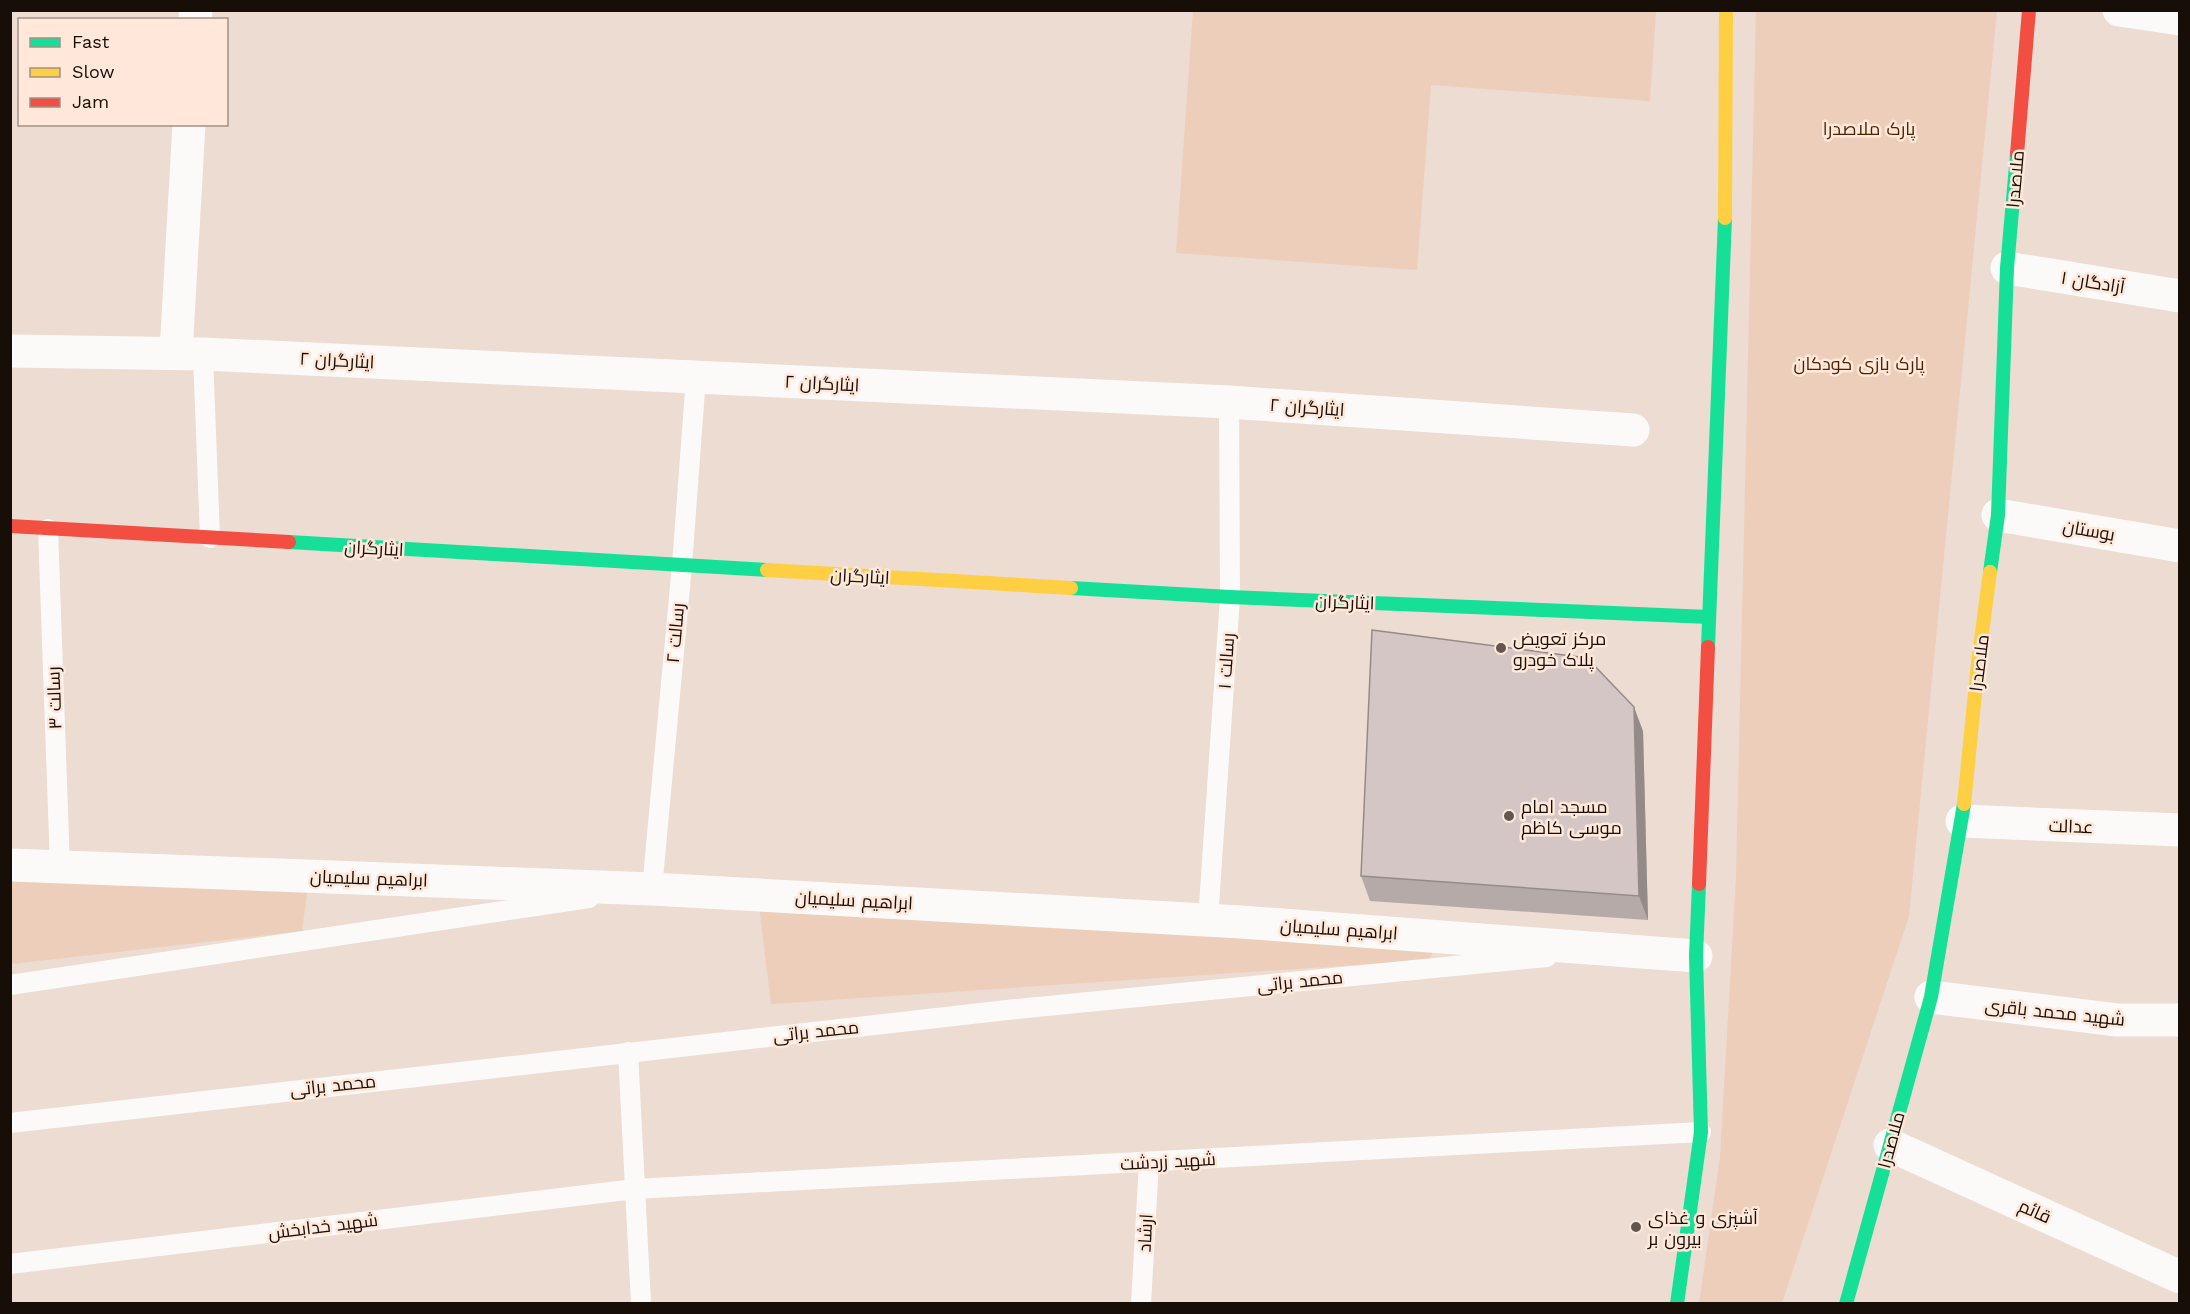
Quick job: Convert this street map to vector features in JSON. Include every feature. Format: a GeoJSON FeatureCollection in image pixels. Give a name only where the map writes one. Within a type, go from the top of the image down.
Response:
{"type":"FeatureCollection","features":[{"type":"Feature","properties":{"kind":"street"},"geometry":{"type":"LineString","coordinates":[[1677,1304],[1701,1132],[1696,956],[1726,200],[1726,10]]}},
{"type":"Feature","properties":{"kind":"street","name":"ملاصدرا"},"geometry":{"type":"LineString","coordinates":[[1846,1304],[1931,997],[1962,821],[1978,663],[1998,515],[2007,268],[2029,10]]}},
{"type":"Feature","properties":{"kind":"street"},"geometry":{"type":"LineString","coordinates":[[2119,10],[2180,19]]}},
{"type":"Feature","properties":{"kind":"street"},"geometry":{"type":"LineString","coordinates":[[189,126],[189,354]]}},
{"type":"Feature","properties":{"kind":"street","name":"آزادگان ۱"},"geometry":{"type":"LineString","coordinates":[[2007,268],[2180,296]]}},
{"type":"Feature","properties":{"kind":"street","name":"ایثارگران ۲"},"geometry":{"type":"LineString","coordinates":[[10,351],[189,354],[1229,402],[1633,430]]}},
{"type":"Feature","properties":{"kind":"street","name":"بوستان"},"geometry":{"type":"LineString","coordinates":[[1998,515],[2180,546]]}},
{"type":"Feature","properties":{"kind":"street","name":"ایثارگران"},"geometry":{"type":"LineString","coordinates":[[10,526],[1230,597],[1709,617]]}},
{"type":"Feature","properties":{"kind":"street","name":"عدالت"},"geometry":{"type":"LineString","coordinates":[[1962,821],[2180,831]]}},
{"type":"Feature","properties":{"kind":"street","name":"ابراهیم سلیمیان"},"geometry":{"type":"LineString","coordinates":[[10,865],[652,889],[1208,920],[1696,956]]}},
{"type":"Feature","properties":{"kind":"street","name":"شهید محمد باقری"},"geometry":{"type":"LineString","coordinates":[[1931,997],[2117,1020],[2180,1020]]}},
{"type":"Feature","properties":{"kind":"street","name":"قائم"},"geometry":{"type":"LineString","coordinates":[[1890,1145],[2180,1277]]}},
{"type":"Feature","properties":{"kind":"lane"},"geometry":{"type":"LineString","coordinates":[[189,354],[210,538]]}},
{"type":"Feature","properties":{"kind":"lane","name":"رسالت ۲"},"geometry":{"type":"LineString","coordinates":[[652,889],[682,566],[696,377]]}},
{"type":"Feature","properties":{"kind":"lane","name":"رسالت ۱"},"geometry":{"type":"LineString","coordinates":[[1208,920],[1230,597],[1229,402]]}},
{"type":"Feature","properties":{"kind":"lane","name":"رسالت ۳"},"geometry":{"type":"LineString","coordinates":[[48,529],[60,867]]}},
{"type":"Feature","properties":{"kind":"lane"},"geometry":{"type":"LineString","coordinates":[[10,985],[652,889]]}},
{"type":"Feature","properties":{"kind":"lane","name":"محمد براتی"},"geometry":{"type":"LineString","coordinates":[[10,1123],[1016,1009],[1623,950]]}},
{"type":"Feature","properties":{"kind":"lane"},"geometry":{"type":"LineString","coordinates":[[628,1052],[641,1304]]}},
{"type":"Feature","properties":{"kind":"lane","name":"شهید زردشت"},"geometry":{"type":"LineString","coordinates":[[635,1189],[1701,1132]]}},
{"type":"Feature","properties":{"kind":"lane","name":"ارشاد"},"geometry":{"type":"LineString","coordinates":[[1141,1304],[1149,1162]]}},
{"type":"Feature","properties":{"kind":"lane","name":"شهید خدابخش"},"geometry":{"type":"LineString","coordinates":[[10,1264],[635,1189]]}},
{"type":"Feature","properties":{"kind":"green space"},"geometry":{"type":"Polygon","coordinates":[[[1193,11],[1656,11],[1650,101],[1431,85],[1417,270],[1176,253],[1193,11]]]}},
{"type":"Feature","properties":{"kind":"green space","name":"پارک ملاصدرا"},"geometry":{"type":"Polygon","coordinates":[[[1756,11],[1997,11],[1909,916],[1782,1303],[1699,1304],[1720,1157],[1736,877],[1756,11]]]}},
{"type":"Feature","properties":{"kind":"green space"},"geometry":{"type":"Polygon","coordinates":[[[11,874],[308,885],[302,931],[11,964],[11,874]]]}},
{"type":"Feature","properties":{"kind":"green space"},"geometry":{"type":"Polygon","coordinates":[[[759,905],[1436,946],[1429,960],[771,1004],[759,905]]]}},
{"type":"Feature","properties":{"kind":"building","name":"مسجد امام موسی کاظم"},"geometry":{"type":"Polygon","coordinates":[[[1372,630],[1587,658],[1634,707],[1639,896],[1361,876],[1372,630]]]}},
{"type":"Feature","properties":{"kind":"traffic: fast"},"geometry":{"type":"LineString","coordinates":[[1990,572],[1998,515],[2007,268],[2017,154]]}},
{"type":"Feature","properties":{"kind":"traffic: fast"},"geometry":{"type":"LineString","coordinates":[[1708,647],[1725,218]]}},
{"type":"Feature","properties":{"kind":"traffic: fast"},"geometry":{"type":"LineString","coordinates":[[289,542],[767,570]]}},
{"type":"Feature","properties":{"kind":"traffic: fast"},"geometry":{"type":"LineString","coordinates":[[1071,588],[1709,617]]}},
{"type":"Feature","properties":{"kind":"traffic: fast"},"geometry":{"type":"LineString","coordinates":[[1846,1304],[1931,997],[1964,804]]}},
{"type":"Feature","properties":{"kind":"traffic: fast"},"geometry":{"type":"LineString","coordinates":[[1677,1304],[1701,1132],[1696,956],[1699,884]]}},
{"type":"Feature","properties":{"kind":"traffic: slow"},"geometry":{"type":"LineString","coordinates":[[1725,218],[1726,10]]}},
{"type":"Feature","properties":{"kind":"traffic: slow"},"geometry":{"type":"LineString","coordinates":[[767,570],[1071,588]]}},
{"type":"Feature","properties":{"kind":"traffic: slow"},"geometry":{"type":"LineString","coordinates":[[1964,804],[1990,572]]}},
{"type":"Feature","properties":{"kind":"traffic: jam"},"geometry":{"type":"LineString","coordinates":[[2017,154],[2029,10]]}},
{"type":"Feature","properties":{"kind":"traffic: jam"},"geometry":{"type":"LineString","coordinates":[[10,526],[289,542]]}},
{"type":"Feature","properties":{"kind":"traffic: jam"},"geometry":{"type":"LineString","coordinates":[[1699,884],[1708,647]]}},
{"type":"Feature","properties":{"kind":"place","name":"مرکز تعویض پلاک خودرو"},"geometry":{"type":"Point","coordinates":[1501,648]}},
{"type":"Feature","properties":{"kind":"place","name":"مسجد امام موسی کاظم"},"geometry":{"type":"Point","coordinates":[1509,816]}},
{"type":"Feature","properties":{"kind":"place","name":"آشپزی و غذای بیرون بر"},"geometry":{"type":"Point","coordinates":[1636,1227]}},
{"type":"Feature","properties":{"kind":"park label","name":"پارک بازی کودکان"},"geometry":{"type":"Point","coordinates":[1859,363]}}]}
